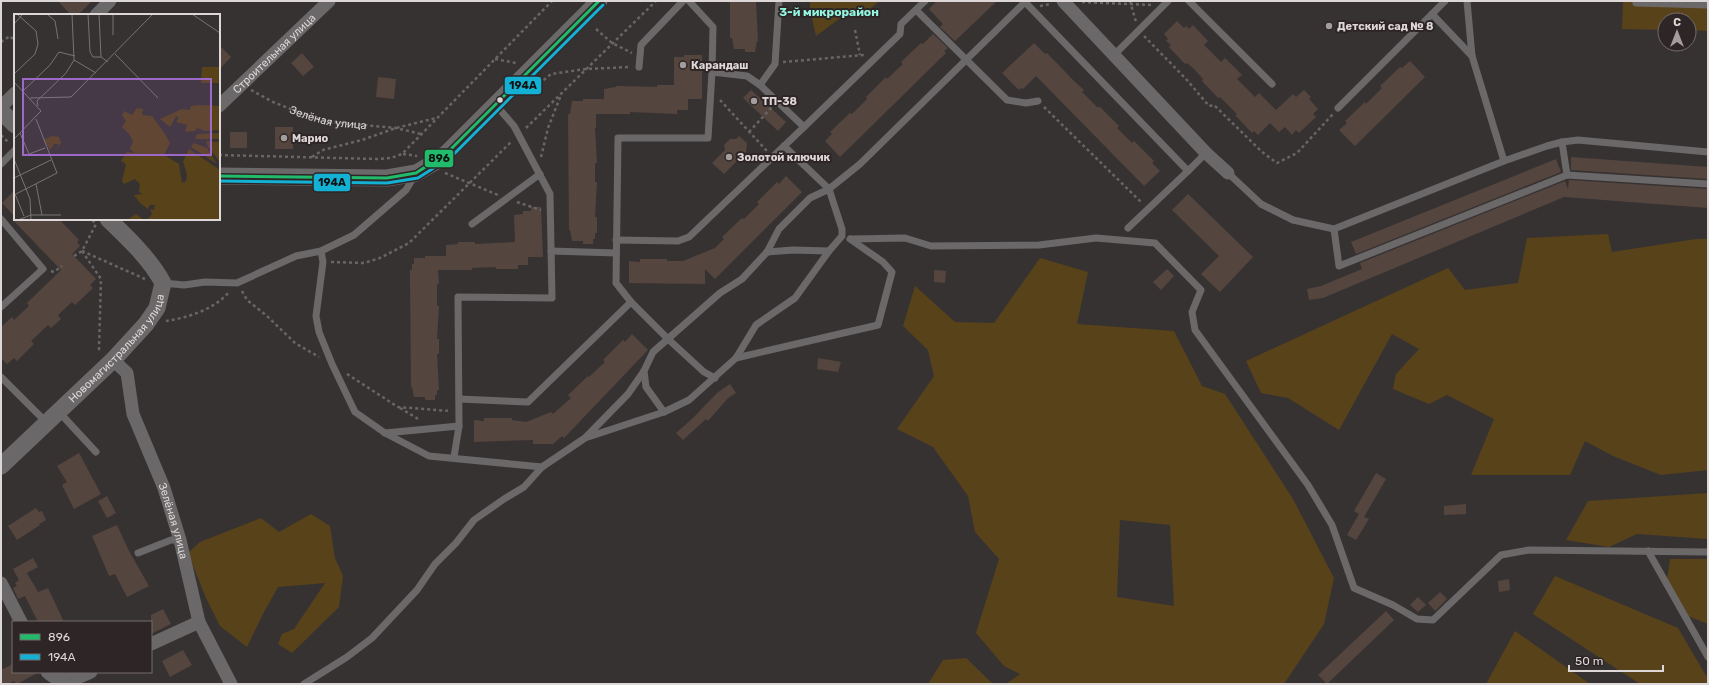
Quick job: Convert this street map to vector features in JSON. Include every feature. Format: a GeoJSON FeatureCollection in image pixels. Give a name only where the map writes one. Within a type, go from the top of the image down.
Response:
{"type":"FeatureCollection","features":[{"type":"Feature","properties":{"kind":"street"},"geometry":{"type":"LineString","coordinates":[[97,14],[110,1]]}},
{"type":"Feature","properties":{"kind":"street","name":"Строительная улица"},"geometry":{"type":"LineString","coordinates":[[220,105],[240,84],[329,1]]}},
{"type":"Feature","properties":{"kind":"street"},"geometry":{"type":"LineString","coordinates":[[220,176],[387,178],[416,173],[447,153],[599,1]]}},
{"type":"Feature","properties":{"kind":"street"},"geometry":{"type":"LineString","coordinates":[[1063,1],[1206,154],[1228,173]]}},
{"type":"Feature","properties":{"kind":"street"},"geometry":{"type":"LineString","coordinates":[[1,107],[14,95]]}},
{"type":"Feature","properties":{"kind":"street"},"geometry":{"type":"LineString","coordinates":[[1,111],[14,124]]}},
{"type":"Feature","properties":{"kind":"street","name":"Новомагистральная улица"},"geometry":{"type":"LineString","coordinates":[[1,466],[113,360],[146,324],[157,308],[163,283],[156,271],[130,240],[109,220]]}},
{"type":"Feature","properties":{"kind":"street"},"geometry":{"type":"LineString","coordinates":[[123,220],[130,240]]}},
{"type":"Feature","properties":{"kind":"street","name":"Зелёная улица"},"geometry":{"type":"LineString","coordinates":[[113,360],[127,373],[133,414],[164,488],[180,540],[199,622],[232,684]]}},
{"type":"Feature","properties":{"kind":"street"},"geometry":{"type":"LineString","coordinates":[[1,583],[20,621]]}},
{"type":"Feature","properties":{"kind":"street"},"geometry":{"type":"LineString","coordinates":[[152,644],[199,622]]}},
{"type":"Feature","properties":{"kind":"street"},"geometry":{"type":"LineString","coordinates":[[48,673],[52,677],[66,680],[88,673]]}},
{"type":"Feature","properties":{"kind":"lane"},"geometry":{"type":"LineString","coordinates":[[640,67],[642,45],[683,1]]}},
{"type":"Feature","properties":{"kind":"lane"},"geometry":{"type":"LineString","coordinates":[[689,1],[713,27],[708,138],[618,138],[616,283],[631,302],[668,339],[704,372],[715,378]]}},
{"type":"Feature","properties":{"kind":"lane"},"geometry":{"type":"LineString","coordinates":[[760,85],[775,64],[779,1]]}},
{"type":"Feature","properties":{"kind":"lane"},"geometry":{"type":"LineString","coordinates":[[616,240],[678,241],[689,237],[900,34],[901,24],[925,1]]}},
{"type":"Feature","properties":{"kind":"lane"},"geometry":{"type":"LineString","coordinates":[[1189,1],[1272,84]]}},
{"type":"Feature","properties":{"kind":"lane"},"geometry":{"type":"LineString","coordinates":[[1338,108],[1444,1]]}},
{"type":"Feature","properties":{"kind":"lane"},"geometry":{"type":"LineString","coordinates":[[1467,1],[1472,56],[1504,161]]}},
{"type":"Feature","properties":{"kind":"lane"},"geometry":{"type":"LineString","coordinates":[[1636,1],[1636,3],[1708,5]]}},
{"type":"Feature","properties":{"kind":"lane"},"geometry":{"type":"LineString","coordinates":[[1114,55],[1165,3]]}},
{"type":"Feature","properties":{"kind":"lane"},"geometry":{"type":"LineString","coordinates":[[304,684],[347,657],[372,638],[417,590],[435,564],[456,543],[474,520],[524,487],[542,467],[585,438],[628,394],[644,371],[653,352],[720,293],[742,279],[767,252],[779,229],[810,198],[828,189],[860,164],[966,60],[1027,4],[1188,171]]}},
{"type":"Feature","properties":{"kind":"lane"},"geometry":{"type":"LineString","coordinates":[[916,10],[1007,100],[1026,103],[1038,100]]}},
{"type":"Feature","properties":{"kind":"lane"},"geometry":{"type":"LineString","coordinates":[[1432,14],[1472,56]]}},
{"type":"Feature","properties":{"kind":"lane"},"geometry":{"type":"LineString","coordinates":[[712,72],[747,76],[760,85],[804,127]]}},
{"type":"Feature","properties":{"kind":"lane"},"geometry":{"type":"LineString","coordinates":[[454,457],[459,426],[458,298],[552,298],[550,194],[519,134],[495,104]]}},
{"type":"Feature","properties":{"kind":"lane"},"geometry":{"type":"LineString","coordinates":[[1228,173],[1261,204],[1293,220],[1334,229],[1504,161],[1562,142],[1578,140],[1708,152]]}},
{"type":"Feature","properties":{"kind":"lane"},"geometry":{"type":"LineString","coordinates":[[1562,142],[1567,175]]}},
{"type":"Feature","properties":{"kind":"lane"},"geometry":{"type":"LineString","coordinates":[[585,438],[664,412],[689,400],[736,358],[756,325],[795,298],[829,251],[842,236],[842,229],[828,189],[784,146]]}},
{"type":"Feature","properties":{"kind":"lane"},"geometry":{"type":"LineString","coordinates":[[1,164],[14,151]]}},
{"type":"Feature","properties":{"kind":"lane"},"geometry":{"type":"LineString","coordinates":[[1128,228],[1206,154]]}},
{"type":"Feature","properties":{"kind":"lane"},"geometry":{"type":"LineString","coordinates":[[163,283],[184,285],[205,282],[237,283],[296,256],[321,251],[354,235],[406,190],[416,173]]}},
{"type":"Feature","properties":{"kind":"lane"},"geometry":{"type":"LineString","coordinates":[[472,224],[540,174]]}},
{"type":"Feature","properties":{"kind":"lane"},"geometry":{"type":"LineString","coordinates":[[1334,229],[1340,266],[1567,175],[1708,184]]}},
{"type":"Feature","properties":{"kind":"lane"},"geometry":{"type":"LineString","coordinates":[[1,219],[42,269],[1,306]]}},
{"type":"Feature","properties":{"kind":"lane"},"geometry":{"type":"LineString","coordinates":[[736,358],[878,325],[892,272],[883,262],[851,239],[842,236]]}},
{"type":"Feature","properties":{"kind":"lane"},"geometry":{"type":"LineString","coordinates":[[851,239],[905,238],[931,246],[1039,245],[1096,238],[1155,244],[1201,290],[1192,312],[1195,330],[1308,485],[1332,525],[1354,588],[1393,605],[1417,619],[1433,620],[1501,555],[1528,550],[1708,552]]}},
{"type":"Feature","properties":{"kind":"lane"},"geometry":{"type":"LineString","coordinates":[[767,252],[793,250],[829,251]]}},
{"type":"Feature","properties":{"kind":"lane"},"geometry":{"type":"LineString","coordinates":[[321,251],[323,262],[316,316],[319,332],[332,364],[355,412],[385,433],[429,456],[454,457],[542,467]]}},
{"type":"Feature","properties":{"kind":"lane"},"geometry":{"type":"LineString","coordinates":[[552,251],[616,253]]}},
{"type":"Feature","properties":{"kind":"lane"},"geometry":{"type":"LineString","coordinates":[[459,399],[528,402],[631,302]]}},
{"type":"Feature","properties":{"kind":"lane"},"geometry":{"type":"LineString","coordinates":[[644,371],[646,387],[664,412]]}},
{"type":"Feature","properties":{"kind":"lane"},"geometry":{"type":"LineString","coordinates":[[1,377],[96,452]]}},
{"type":"Feature","properties":{"kind":"lane"},"geometry":{"type":"LineString","coordinates":[[385,433],[459,426]]}},
{"type":"Feature","properties":{"kind":"lane"},"geometry":{"type":"LineString","coordinates":[[138,553],[170,540],[180,540]]}},
{"type":"Feature","properties":{"kind":"lane"},"geometry":{"type":"LineString","coordinates":[[1648,551],[1708,657]]}},
{"type":"Feature","properties":{"kind":"path"},"geometry":{"type":"LineString","coordinates":[[220,155],[390,158],[402,154],[552,1]]}},
{"type":"Feature","properties":{"kind":"path"},"geometry":{"type":"LineString","coordinates":[[323,262],[364,263],[380,258],[409,243],[656,1]]}},
{"type":"Feature","properties":{"kind":"path"},"geometry":{"type":"LineString","coordinates":[[1027,4],[1063,1],[1165,3]]}},
{"type":"Feature","properties":{"kind":"path"},"geometry":{"type":"LineString","coordinates":[[1130,3],[1138,30],[1187,80],[1209,106],[1214,105],[1262,152],[1277,163],[1297,153],[1338,108]]}},
{"type":"Feature","properties":{"kind":"path"},"geometry":{"type":"LineString","coordinates":[[596,29],[612,43],[640,57]]}},
{"type":"Feature","properties":{"kind":"path"},"geometry":{"type":"LineString","coordinates":[[855,30],[864,70]]}},
{"type":"Feature","properties":{"kind":"path"},"geometry":{"type":"LineString","coordinates":[[1,42],[10,36],[14,40]]}},
{"type":"Feature","properties":{"kind":"path"},"geometry":{"type":"LineString","coordinates":[[775,64],[792,61],[880,54]]}},
{"type":"Feature","properties":{"kind":"path"},"geometry":{"type":"LineString","coordinates":[[495,59],[514,63],[519,62]]}},
{"type":"Feature","properties":{"kind":"path"},"geometry":{"type":"LineString","coordinates":[[539,84],[551,74],[586,69],[640,67]]}},
{"type":"Feature","properties":{"kind":"path","name":"Зелёная улица"},"geometry":{"type":"LineString","coordinates":[[240,84],[273,102],[303,114],[324,120],[396,128],[421,134]]}},
{"type":"Feature","properties":{"kind":"path"},"geometry":{"type":"LineString","coordinates":[[711,91],[773,157]]}},
{"type":"Feature","properties":{"kind":"path"},"geometry":{"type":"LineString","coordinates":[[540,174],[542,153],[548,128],[562,93]]}},
{"type":"Feature","properties":{"kind":"path"},"geometry":{"type":"LineString","coordinates":[[1038,100],[1148,209]]}},
{"type":"Feature","properties":{"kind":"path"},"geometry":{"type":"LineString","coordinates":[[749,132],[777,101]]}},
{"type":"Feature","properties":{"kind":"path"},"geometry":{"type":"LineString","coordinates":[[311,157],[322,150],[362,140],[396,128],[437,118]]}},
{"type":"Feature","properties":{"kind":"path"},"geometry":{"type":"LineString","coordinates":[[74,256],[82,251],[96,224],[92,220]]}},
{"type":"Feature","properties":{"kind":"path"},"geometry":{"type":"LineString","coordinates":[[82,251],[141,279],[163,283]]}},
{"type":"Feature","properties":{"kind":"path"},"geometry":{"type":"LineString","coordinates":[[82,251],[101,280],[99,349],[113,360]]}},
{"type":"Feature","properties":{"kind":"path"},"geometry":{"type":"LineString","coordinates":[[146,324],[176,319],[203,310],[225,298],[237,283]]}},
{"type":"Feature","properties":{"kind":"path"},"geometry":{"type":"LineString","coordinates":[[398,407],[437,429]]}},
{"type":"Feature","properties":{"kind":"shaded area"},"geometry":{"type":"Polygon","coordinates":[[[810,1],[879,1],[864,14],[851,10],[816,36],[810,9],[810,1]]]}},
{"type":"Feature","properties":{"kind":"shaded area"},"geometry":{"type":"Polygon","coordinates":[[[1623,1],[1708,1],[1708,31],[1697,30],[1697,12],[1657,12],[1657,30],[1622,29],[1623,1]]]}},
{"type":"Feature","properties":{"kind":"shaded area"},"geometry":{"type":"Polygon","coordinates":[[[1608,234],[1612,252],[1696,239],[1708,239],[1708,470],[1661,475],[1613,456],[1585,441],[1570,475],[1471,475],[1494,419],[1447,395],[1429,404],[1393,389],[1396,374],[1419,349],[1392,334],[1339,430],[1288,398],[1261,393],[1246,361],[1448,268],[1465,290],[1518,283],[1527,238],[1608,234]]]}},
{"type":"Feature","properties":{"kind":"shaded area"},"geometry":{"type":"Polygon","coordinates":[[[1040,258],[1088,272],[1077,324],[1174,331],[1202,386],[1225,394],[1293,499],[1334,578],[1324,624],[1284,684],[1006,684],[1020,674],[1004,666],[976,633],[999,559],[975,532],[968,496],[933,447],[897,429],[934,376],[928,350],[903,326],[915,286],[955,322],[994,323],[1040,258]],[[1120,520],[1117,597],[1174,606],[1170,525],[1120,520]]]}},
{"type":"Feature","properties":{"kind":"shaded area"},"geometry":{"type":"Polygon","coordinates":[[[1708,493],[1708,539],[1637,534],[1609,547],[1566,540],[1588,501],[1708,493]]]}},
{"type":"Feature","properties":{"kind":"shaded area"},"geometry":{"type":"Polygon","coordinates":[[[311,514],[330,526],[335,558],[343,576],[339,607],[292,653],[278,644],[282,634],[294,629],[325,583],[278,587],[247,647],[220,626],[206,598],[188,553],[200,542],[261,518],[279,532],[311,514]]]}},
{"type":"Feature","properties":{"kind":"shaded area"},"geometry":{"type":"Polygon","coordinates":[[[1670,559],[1708,559],[1708,624],[1688,616],[1667,580],[1670,559]]]}},
{"type":"Feature","properties":{"kind":"shaded area"},"geometry":{"type":"Polygon","coordinates":[[[1555,576],[1678,628],[1708,679],[1708,684],[1640,684],[1533,614],[1555,576]]]}},
{"type":"Feature","properties":{"kind":"shaded area"},"geometry":{"type":"Polygon","coordinates":[[[1515,631],[1590,684],[1486,684],[1515,631]]]}},
{"type":"Feature","properties":{"kind":"shaded area"},"geometry":{"type":"Polygon","coordinates":[[[966,658],[993,684],[928,684],[943,660],[966,658]]]}},
{"type":"Feature","properties":{"kind":"building"},"geometry":{"type":"Polygon","coordinates":[[[58,1],[92,1],[79,14],[70,14],[58,1]]]}},
{"type":"Feature","properties":{"kind":"building"},"geometry":{"type":"Polygon","coordinates":[[[730,1],[756,1],[758,41],[755,52],[745,52],[745,49],[734,49],[732,38],[730,38],[730,1]]]}},
{"type":"Feature","properties":{"kind":"building"},"geometry":{"type":"Polygon","coordinates":[[[937,1],[997,1],[955,41],[940,27],[943,24],[929,9],[937,1]]]}},
{"type":"Feature","properties":{"kind":"building"},"geometry":{"type":"Polygon","coordinates":[[[1177,21],[1184,28],[1186,26],[1189,29],[1193,25],[1208,41],[1204,45],[1221,62],[1225,58],[1242,75],[1237,79],[1255,97],[1259,93],[1276,110],[1293,94],[1296,97],[1304,90],[1311,97],[1309,99],[1318,109],[1313,114],[1316,117],[1299,133],[1296,130],[1292,135],[1285,127],[1279,132],[1270,123],[1258,135],[1254,131],[1252,133],[1235,115],[1237,114],[1220,97],[1218,98],[1202,81],[1203,79],[1195,70],[1187,63],[1185,64],[1169,47],[1171,45],[1166,41],[1168,39],[1164,34],[1177,21]]]}},
{"type":"Feature","properties":{"kind":"building"},"geometry":{"type":"Polygon","coordinates":[[[933,34],[948,48],[944,51],[946,53],[840,157],[825,141],[832,134],[830,132],[850,113],[852,114],[886,77],[887,79],[903,64],[901,62],[933,34]]]}},
{"type":"Feature","properties":{"kind":"building"},"geometry":{"type":"Polygon","coordinates":[[[1034,43],[1045,54],[1047,53],[1084,90],[1082,92],[1119,126],[1117,128],[1132,143],[1134,141],[1154,161],[1152,163],[1160,171],[1144,186],[1036,76],[1023,89],[1021,88],[1019,90],[1002,73],[1034,43]]]}},
{"type":"Feature","properties":{"kind":"building"},"geometry":{"type":"Polygon","coordinates":[[[220,46],[231,57],[220,69],[220,46]]]}},
{"type":"Feature","properties":{"kind":"building"},"geometry":{"type":"Polygon","coordinates":[[[302,53],[314,67],[303,76],[291,63],[302,53]]]}},
{"type":"Feature","properties":{"kind":"building"},"geometry":{"type":"Polygon","coordinates":[[[684,55],[702,55],[702,99],[688,99],[688,110],[677,110],[677,114],[630,112],[630,114],[596,114],[595,128],[597,163],[595,163],[595,182],[597,182],[595,217],[597,217],[597,233],[595,233],[593,244],[583,244],[583,241],[572,241],[569,230],[568,114],[570,114],[572,101],[583,101],[583,99],[604,99],[604,89],[616,86],[657,87],[657,85],[674,85],[674,57],[684,57],[684,55]]]}},
{"type":"Feature","properties":{"kind":"building"},"geometry":{"type":"Polygon","coordinates":[[[1410,61],[1425,77],[1355,146],[1339,130],[1347,123],[1345,121],[1365,102],[1366,104],[1382,88],[1380,86],[1400,67],[1402,68],[1410,61]]]}},
{"type":"Feature","properties":{"kind":"building"},"geometry":{"type":"Polygon","coordinates":[[[378,77],[396,79],[394,99],[376,97],[378,77]]]}},
{"type":"Feature","properties":{"kind":"building"},"geometry":{"type":"Polygon","coordinates":[[[751,90],[786,122],[778,131],[743,98],[751,90]]]}},
{"type":"Feature","properties":{"kind":"building","name":"Марио"},"geometry":{"type":"Polygon","coordinates":[[[275,127],[293,127],[293,149],[275,149],[275,127]]]}},
{"type":"Feature","properties":{"kind":"building"},"geometry":{"type":"Polygon","coordinates":[[[230,132],[247,132],[247,148],[230,148],[230,132]]]}},
{"type":"Feature","properties":{"kind":"building","name":"Золотой ключик"},"geometry":{"type":"Polygon","coordinates":[[[739,136],[747,143],[746,152],[724,174],[712,163],[725,150],[724,145],[730,139],[736,139],[739,136]]]}},
{"type":"Feature","properties":{"kind":"building"},"geometry":{"type":"Polygon","coordinates":[[[1571,157],[1708,167],[1708,179],[1571,170],[1571,157]]]}},
{"type":"Feature","properties":{"kind":"building"},"geometry":{"type":"Polygon","coordinates":[[[1556,159],[1561,172],[1356,254],[1351,242],[1556,159]]]}},
{"type":"Feature","properties":{"kind":"building"},"geometry":{"type":"Polygon","coordinates":[[[786,176],[802,192],[715,279],[705,269],[705,284],[629,283],[629,261],[640,262],[640,259],[667,259],[667,261],[683,261],[715,248],[724,239],[722,237],[742,218],[744,219],[759,204],[757,202],[777,182],[779,184],[786,176]]]}},
{"type":"Feature","properties":{"kind":"building"},"geometry":{"type":"Polygon","coordinates":[[[1569,180],[1708,189],[1708,208],[1564,197],[1323,298],[1309,300],[1307,289],[1321,286],[1362,269],[1360,263],[1565,181],[1568,189],[1569,180]]]}},
{"type":"Feature","properties":{"kind":"building"},"geometry":{"type":"Polygon","coordinates":[[[14,191],[14,216],[2,203],[14,191]]]}},
{"type":"Feature","properties":{"kind":"building"},"geometry":{"type":"Polygon","coordinates":[[[1188,194],[1253,257],[1220,292],[1201,274],[1219,256],[1172,210],[1188,194]]]}},
{"type":"Feature","properties":{"kind":"building"},"geometry":{"type":"Polygon","coordinates":[[[531,207],[541,207],[543,257],[528,257],[528,265],[518,265],[518,269],[496,269],[496,267],[472,268],[472,270],[438,270],[439,284],[437,284],[437,306],[439,306],[437,339],[439,339],[439,354],[437,354],[439,390],[437,390],[437,395],[435,395],[435,400],[425,400],[425,397],[414,397],[411,387],[410,270],[412,270],[412,264],[414,264],[414,258],[425,258],[425,256],[446,256],[446,245],[458,244],[458,242],[475,242],[475,244],[515,242],[514,215],[523,214],[523,211],[531,211],[531,207]]]}},
{"type":"Feature","properties":{"kind":"building"},"geometry":{"type":"Polygon","coordinates":[[[12,219],[60,220],[79,240],[77,242],[80,246],[72,254],[96,279],[90,285],[93,288],[75,305],[72,302],[58,315],[61,319],[51,328],[48,325],[31,341],[34,344],[17,361],[14,358],[7,364],[1,358],[1,327],[12,317],[14,320],[29,306],[27,303],[61,270],[12,219]]]}},
{"type":"Feature","properties":{"kind":"building"},"geometry":{"type":"Polygon","coordinates":[[[1167,269],[1174,276],[1161,290],[1153,282],[1167,269]]]}},
{"type":"Feature","properties":{"kind":"building"},"geometry":{"type":"Polygon","coordinates":[[[934,270],[946,271],[945,283],[934,282],[934,270]]]}},
{"type":"Feature","properties":{"kind":"building"},"geometry":{"type":"Polygon","coordinates":[[[632,334],[648,350],[564,438],[562,436],[553,444],[533,444],[533,440],[474,442],[474,420],[484,421],[484,418],[512,418],[512,420],[526,422],[551,412],[553,414],[571,398],[568,395],[605,362],[603,360],[623,340],[625,342],[632,334]]]}},
{"type":"Feature","properties":{"kind":"building"},"geometry":{"type":"Polygon","coordinates":[[[818,358],[841,362],[838,372],[817,369],[818,358]]]}},
{"type":"Feature","properties":{"kind":"building"},"geometry":{"type":"Polygon","coordinates":[[[730,384],[736,393],[728,398],[708,421],[706,419],[683,440],[676,433],[717,393],[730,384]]]}},
{"type":"Feature","properties":{"kind":"building"},"geometry":{"type":"Polygon","coordinates":[[[79,453],[101,494],[74,509],[62,485],[67,482],[57,466],[79,453]]]}},
{"type":"Feature","properties":{"kind":"building"},"geometry":{"type":"Polygon","coordinates":[[[1376,473],[1386,479],[1364,517],[1369,519],[1356,540],[1347,535],[1359,514],[1354,511],[1376,473]]]}},
{"type":"Feature","properties":{"kind":"building"},"geometry":{"type":"Polygon","coordinates":[[[107,496],[116,513],[107,518],[98,501],[107,496]]]}},
{"type":"Feature","properties":{"kind":"building"},"geometry":{"type":"Polygon","coordinates":[[[1466,504],[1466,514],[1444,515],[1444,506],[1466,504]]]}},
{"type":"Feature","properties":{"kind":"building"},"geometry":{"type":"Polygon","coordinates":[[[36,508],[39,512],[42,511],[46,520],[17,540],[8,526],[36,508]]]}},
{"type":"Feature","properties":{"kind":"building"},"geometry":{"type":"Polygon","coordinates":[[[117,525],[129,551],[149,586],[127,597],[115,574],[109,576],[92,536],[117,525]]]}},
{"type":"Feature","properties":{"kind":"building"},"geometry":{"type":"Polygon","coordinates":[[[33,558],[38,567],[27,573],[38,592],[48,588],[64,621],[38,621],[25,596],[18,599],[13,588],[17,586],[15,583],[19,580],[13,569],[33,558]]]}},
{"type":"Feature","properties":{"kind":"building"},"geometry":{"type":"Polygon","coordinates":[[[1509,579],[1510,590],[1499,592],[1498,581],[1509,579]]]}},
{"type":"Feature","properties":{"kind":"building"},"geometry":{"type":"Polygon","coordinates":[[[1440,592],[1447,599],[1435,611],[1428,603],[1440,592]]]}},
{"type":"Feature","properties":{"kind":"building"},"geometry":{"type":"Polygon","coordinates":[[[1418,597],[1426,605],[1418,612],[1410,605],[1418,597]]]}},
{"type":"Feature","properties":{"kind":"building"},"geometry":{"type":"Polygon","coordinates":[[[163,609],[171,624],[152,634],[151,615],[163,609]]]}},
{"type":"Feature","properties":{"kind":"building"},"geometry":{"type":"Polygon","coordinates":[[[1386,611],[1394,620],[1327,684],[1318,675],[1386,611]]]}},
{"type":"Feature","properties":{"kind":"building"},"geometry":{"type":"Polygon","coordinates":[[[183,650],[192,665],[170,677],[162,661],[183,650]]]}},
{"type":"Feature","properties":{"kind":"building"},"geometry":{"type":"Polygon","coordinates":[[[12,664],[12,673],[37,673],[17,684],[14,681],[8,684],[1,684],[1,670],[12,664]]]}},
{"type":"Feature","properties":{"kind":"transit line","name":"896"},"geometry":{"type":"LineString","coordinates":[[220,176],[387,178],[416,173],[447,153],[599,1]]}},
{"type":"Feature","properties":{"kind":"transit line","name":"194А"},"geometry":{"type":"LineString","coordinates":[[220,181],[387,183],[418,178],[451,157],[603,5]]}},
{"type":"Feature","properties":{"kind":"place","name":"Детский сад № 8"},"geometry":{"type":"Point","coordinates":[1329,26]}},
{"type":"Feature","properties":{"kind":"place","name":"Карандаш"},"geometry":{"type":"Point","coordinates":[683,65]}},
{"type":"Feature","properties":{"kind":"place","name":"ТП-38"},"geometry":{"type":"Point","coordinates":[754,101]}},
{"type":"Feature","properties":{"kind":"place","name":"Марио"},"geometry":{"type":"Point","coordinates":[284,138]}},
{"type":"Feature","properties":{"kind":"place","name":"Золотой ключик"},"geometry":{"type":"Point","coordinates":[729,157]}},
{"type":"Feature","properties":{"kind":"district","name":"3-й микрорайон"},"geometry":{"type":"Point","coordinates":[829,12]}}]}
